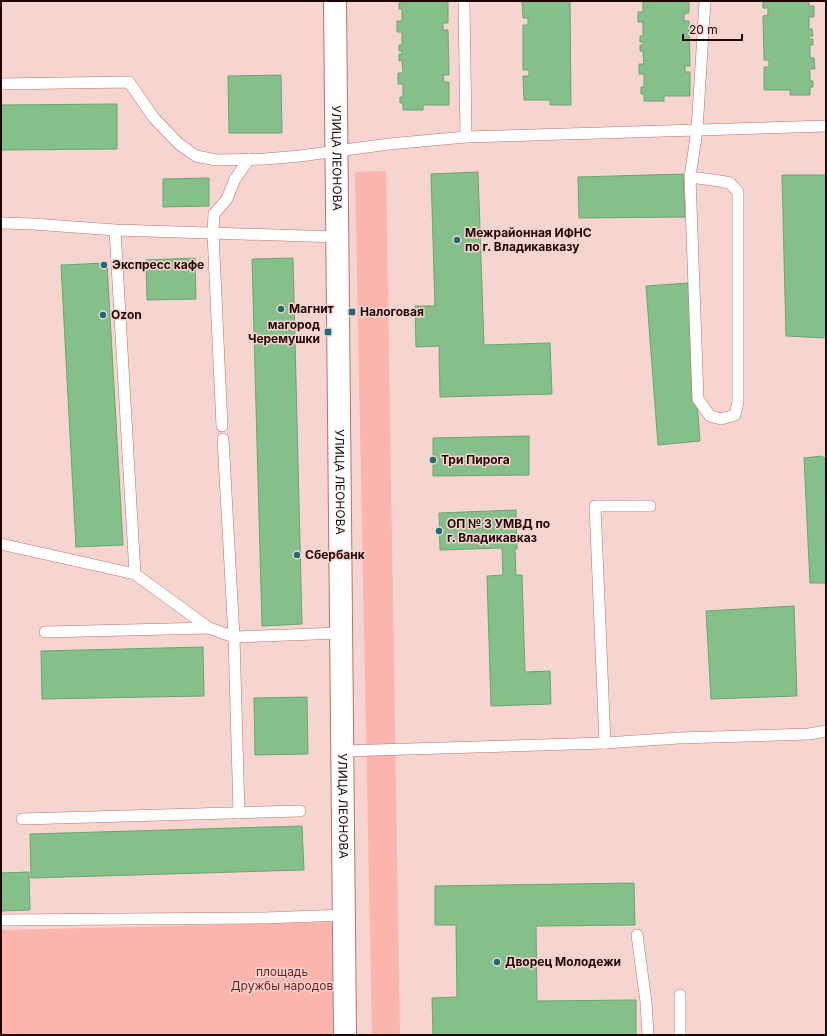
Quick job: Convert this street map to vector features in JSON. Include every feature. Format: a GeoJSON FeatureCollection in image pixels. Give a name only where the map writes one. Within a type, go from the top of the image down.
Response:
{"type":"FeatureCollection","features":[{"type":"Feature","properties":{"kind":"street","name":"УЛИЦА ЛЕОНОВА"},"geometry":{"type":"LineString","coordinates":[[335,1],[345,1035]]}},
{"type":"Feature","properties":{"kind":"lane"},"geometry":{"type":"LineString","coordinates":[[464,1],[466,138]]}},
{"type":"Feature","properties":{"kind":"lane"},"geometry":{"type":"LineString","coordinates":[[690,177],[730,183],[738,192],[738,402],[735,414],[720,419],[710,416],[698,398],[690,177],[697,130],[705,1]]}},
{"type":"Feature","properties":{"kind":"lane"},"geometry":{"type":"LineString","coordinates":[[1,84],[129,82],[154,118],[179,144],[196,156],[216,160],[272,158],[389,144],[466,138],[826,126]]}},
{"type":"Feature","properties":{"kind":"lane"},"geometry":{"type":"LineString","coordinates":[[222,426],[213,233],[214,214],[227,199],[235,179],[249,159]]}},
{"type":"Feature","properties":{"kind":"lane"},"geometry":{"type":"LineString","coordinates":[[1,223],[115,230],[338,237]]}},
{"type":"Feature","properties":{"kind":"lane"},"geometry":{"type":"LineString","coordinates":[[115,230],[135,574]]}},
{"type":"Feature","properties":{"kind":"lane"},"geometry":{"type":"LineString","coordinates":[[223,439],[234,637],[239,813]]}},
{"type":"Feature","properties":{"kind":"lane"},"geometry":{"type":"LineString","coordinates":[[604,743],[595,506],[650,506]]}},
{"type":"Feature","properties":{"kind":"lane"},"geometry":{"type":"LineString","coordinates":[[1,544],[135,574],[208,628],[234,637],[341,633]]}},
{"type":"Feature","properties":{"kind":"lane"},"geometry":{"type":"LineString","coordinates":[[45,632],[208,628]]}},
{"type":"Feature","properties":{"kind":"lane"},"geometry":{"type":"LineString","coordinates":[[342,751],[604,743],[679,738],[809,734],[826,731]]}},
{"type":"Feature","properties":{"kind":"lane"},"geometry":{"type":"LineString","coordinates":[[22,819],[300,812]]}},
{"type":"Feature","properties":{"kind":"lane"},"geometry":{"type":"LineString","coordinates":[[1,920],[264,918],[344,915]]}},
{"type":"Feature","properties":{"kind":"lane"},"geometry":{"type":"LineString","coordinates":[[637,935],[646,1002],[648,1035]]}},
{"type":"Feature","properties":{"kind":"lane"},"geometry":{"type":"LineString","coordinates":[[680,995],[680,1035]]}},
{"type":"Feature","properties":{"kind":"green space"},"geometry":{"type":"Polygon","coordinates":[[[386,171],[400,1035],[372,1035],[355,172],[386,171]]]}},
{"type":"Feature","properties":{"kind":"green space","name":"площадь Дружбы народов"},"geometry":{"type":"Polygon","coordinates":[[[339,922],[339,1035],[1,1035],[1,930],[339,922]]]}},
{"type":"Feature","properties":{"kind":"building"},"geometry":{"type":"Polygon","coordinates":[[[402,1],[448,1],[448,23],[443,23],[443,30],[448,30],[449,75],[443,75],[444,82],[449,82],[449,105],[423,105],[423,110],[403,110],[403,103],[400,103],[400,97],[403,97],[403,84],[398,84],[398,73],[403,73],[402,60],[399,61],[399,54],[402,54],[402,51],[399,51],[399,45],[402,45],[402,32],[397,32],[397,21],[402,21],[402,9],[399,9],[399,3],[402,3],[402,1]]]}},
{"type":"Feature","properties":{"kind":"building"},"geometry":{"type":"Polygon","coordinates":[[[522,1],[570,1],[571,105],[550,105],[550,100],[524,100],[523,76],[529,76],[529,70],[523,70],[523,25],[528,25],[528,18],[523,18],[522,1]]]}},
{"type":"Feature","properties":{"kind":"building"},"geometry":{"type":"Polygon","coordinates":[[[643,1],[689,1],[689,13],[684,14],[684,21],[689,21],[690,66],[685,66],[685,72],[690,72],[690,96],[664,96],[664,101],[644,101],[644,94],[641,94],[641,87],[644,87],[644,74],[639,74],[639,64],[644,64],[643,51],[640,51],[640,45],[643,45],[643,42],[640,42],[640,36],[643,36],[643,22],[638,22],[638,12],[643,12],[643,1]]]}},
{"type":"Feature","properties":{"kind":"building"},"geometry":{"type":"Polygon","coordinates":[[[763,1],[809,1],[809,6],[814,6],[814,17],[809,17],[809,29],[812,29],[813,36],[809,36],[809,39],[813,39],[813,45],[810,45],[810,58],[814,58],[815,69],[810,69],[810,81],[813,81],[813,87],[810,87],[810,95],[790,95],[790,90],[764,90],[764,67],[769,67],[769,60],[764,60],[763,16],[768,15],[768,8],[763,8],[763,1]]]}},
{"type":"Feature","properties":{"kind":"building"},"geometry":{"type":"Polygon","coordinates":[[[281,75],[282,133],[229,133],[228,76],[281,75]]]}},
{"type":"Feature","properties":{"kind":"building"},"geometry":{"type":"Polygon","coordinates":[[[117,104],[117,149],[1,150],[1,105],[117,104]]]}},
{"type":"Feature","properties":{"kind":"building","name":"Межрайонная ИФНС по г. Владикавказу"},"geometry":{"type":"Polygon","coordinates":[[[478,172],[484,345],[550,343],[552,394],[440,397],[439,346],[416,347],[415,306],[435,306],[431,174],[478,172]]]}},
{"type":"Feature","properties":{"kind":"building"},"geometry":{"type":"Polygon","coordinates":[[[683,174],[685,217],[579,218],[578,177],[683,174]]]}},
{"type":"Feature","properties":{"kind":"building"},"geometry":{"type":"Polygon","coordinates":[[[782,175],[826,175],[826,338],[786,336],[782,175]]]}},
{"type":"Feature","properties":{"kind":"building"},"geometry":{"type":"Polygon","coordinates":[[[209,178],[209,206],[163,207],[163,179],[209,178]]]}},
{"type":"Feature","properties":{"kind":"building"},"geometry":{"type":"Polygon","coordinates":[[[195,258],[196,299],[147,300],[146,260],[195,258]]]}},
{"type":"Feature","properties":{"kind":"building"},"geometry":{"type":"Polygon","coordinates":[[[293,258],[302,624],[262,626],[252,259],[293,258]]]}},
{"type":"Feature","properties":{"kind":"building"},"geometry":{"type":"Polygon","coordinates":[[[107,263],[123,545],[76,547],[61,265],[107,263]]]}},
{"type":"Feature","properties":{"kind":"building"},"geometry":{"type":"Polygon","coordinates":[[[688,283],[700,441],[658,445],[646,286],[688,283]]]}},
{"type":"Feature","properties":{"kind":"building"},"geometry":{"type":"Polygon","coordinates":[[[529,436],[529,475],[433,476],[433,438],[529,436]]]}},
{"type":"Feature","properties":{"kind":"building"},"geometry":{"type":"Polygon","coordinates":[[[822,456],[826,459],[826,583],[810,583],[804,458],[822,456]]]}},
{"type":"Feature","properties":{"kind":"building"},"geometry":{"type":"Polygon","coordinates":[[[516,510],[516,575],[522,575],[525,672],[550,671],[551,704],[491,706],[487,576],[503,575],[502,548],[440,550],[439,513],[516,510]]]}},
{"type":"Feature","properties":{"kind":"building"},"geometry":{"type":"Polygon","coordinates":[[[794,606],[797,696],[711,699],[706,611],[794,606]]]}},
{"type":"Feature","properties":{"kind":"building"},"geometry":{"type":"Polygon","coordinates":[[[203,647],[204,696],[42,699],[41,651],[203,647]]]}},
{"type":"Feature","properties":{"kind":"building"},"geometry":{"type":"Polygon","coordinates":[[[307,697],[308,754],[255,755],[254,698],[307,697]]]}},
{"type":"Feature","properties":{"kind":"building"},"geometry":{"type":"Polygon","coordinates":[[[302,826],[304,870],[31,878],[30,834],[302,826]]]}},
{"type":"Feature","properties":{"kind":"building"},"geometry":{"type":"Polygon","coordinates":[[[29,872],[30,910],[1,911],[1,873],[29,872]]]}},
{"type":"Feature","properties":{"kind":"building","name":"Дворец Молодежи"},"geometry":{"type":"Polygon","coordinates":[[[634,883],[635,925],[536,926],[537,1001],[636,1000],[636,1035],[433,1035],[432,998],[457,997],[456,925],[435,925],[435,886],[634,883]]]}},
{"type":"Feature","properties":{"kind":"place","name":"Межрайонная ИФНС по г. Владикавказу"},"geometry":{"type":"Point","coordinates":[457,240]}},
{"type":"Feature","properties":{"kind":"place","name":"Экспресс кафе"},"geometry":{"type":"Point","coordinates":[104,265]}},
{"type":"Feature","properties":{"kind":"place","name":"Магнит"},"geometry":{"type":"Point","coordinates":[281,309]}},
{"type":"Feature","properties":{"kind":"place","name":"Налоговая"},"geometry":{"type":"Point","coordinates":[352,312]}},
{"type":"Feature","properties":{"kind":"place","name":"Ozon"},"geometry":{"type":"Point","coordinates":[103,315]}},
{"type":"Feature","properties":{"kind":"place","name":"магород Черемушки"},"geometry":{"type":"Point","coordinates":[328,332]}},
{"type":"Feature","properties":{"kind":"place","name":"Три Пирога"},"geometry":{"type":"Point","coordinates":[433,460]}},
{"type":"Feature","properties":{"kind":"place","name":"ОП № 3 УМВД по г. Владикавказ"},"geometry":{"type":"Point","coordinates":[439,531]}},
{"type":"Feature","properties":{"kind":"place","name":"Сбербанк"},"geometry":{"type":"Point","coordinates":[297,555]}},
{"type":"Feature","properties":{"kind":"place","name":"Дворец Молодежи"},"geometry":{"type":"Point","coordinates":[497,962]}}]}
